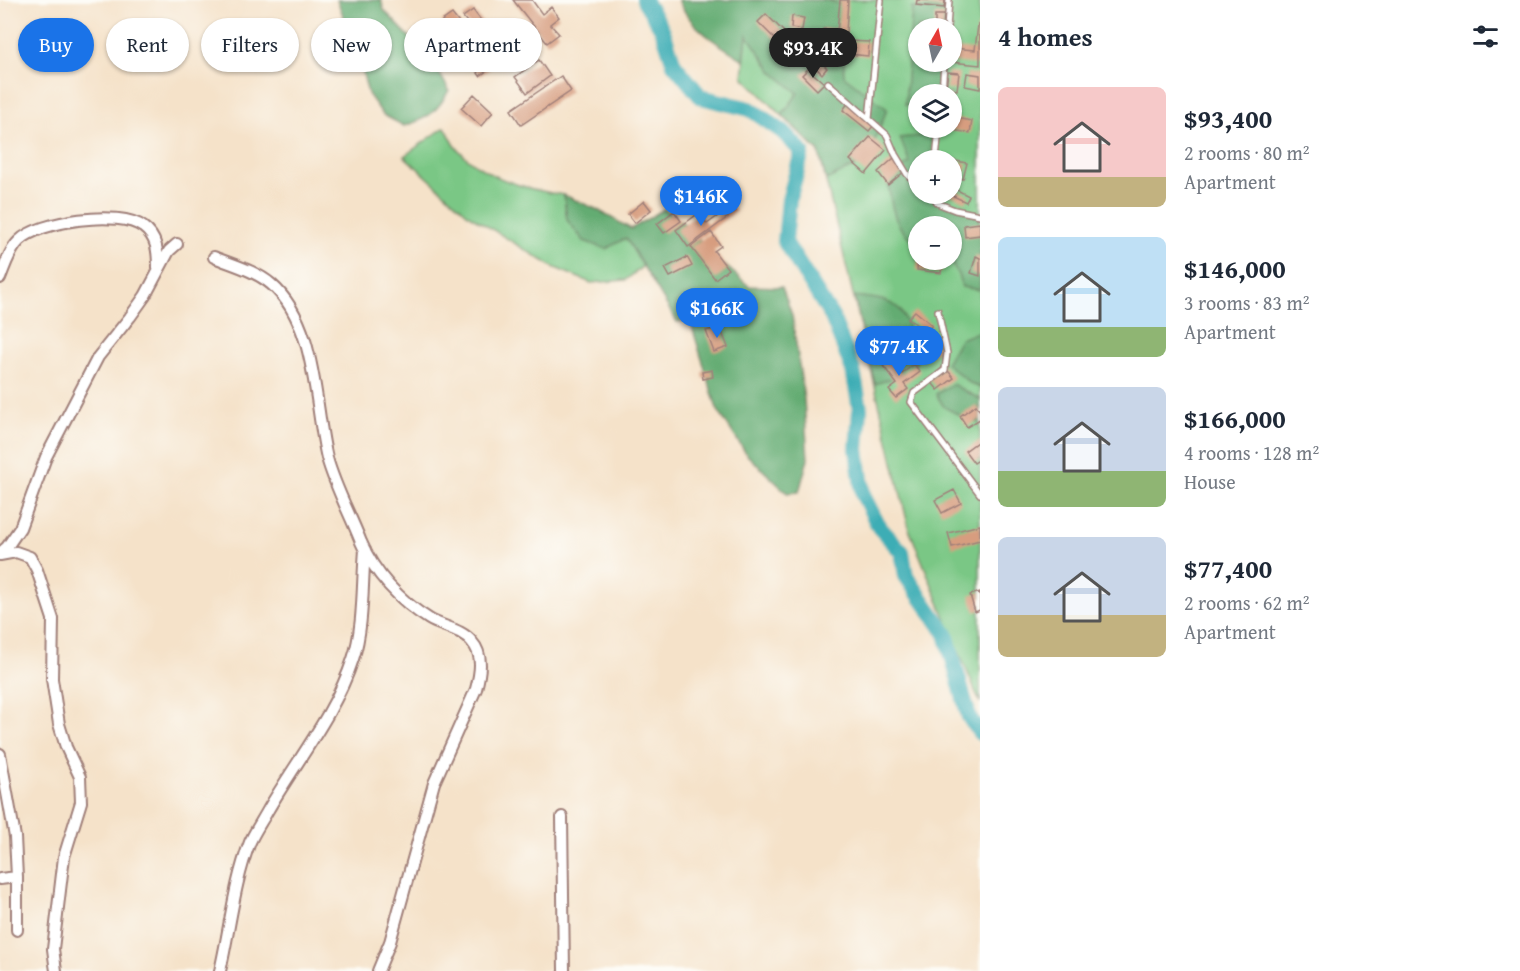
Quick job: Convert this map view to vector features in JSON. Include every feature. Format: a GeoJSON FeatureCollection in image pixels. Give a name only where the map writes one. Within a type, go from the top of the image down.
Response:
{"type":"FeatureCollection","features":[{"type":"Feature","properties":{"kind":"street"},"geometry":{"type":"LineString","coordinates":[[0,278],[10,253],[20,240],[66,221],[107,217],[126,220],[142,226],[155,239],[159,269]]}},
{"type":"Feature","properties":{"kind":"street"},"geometry":{"type":"LineString","coordinates":[[0,554],[20,528],[46,457],[98,357],[145,297],[169,251],[177,244]]}},
{"type":"Feature","properties":{"kind":"street"},"geometry":{"type":"LineString","coordinates":[[214,257],[253,272],[271,284],[283,297],[295,318],[306,344],[327,456],[335,483],[374,567],[401,598],[429,619],[464,635],[473,642],[479,658],[481,674],[476,690],[434,783],[390,942],[378,971]]}},
{"type":"Feature","properties":{"kind":"street"},"geometry":{"type":"LineString","coordinates":[[220,971],[231,924],[236,887],[251,841],[283,784],[334,704],[353,660],[358,639],[365,550]]}},
{"type":"Feature","properties":{"kind":"street"},"geometry":{"type":"LineString","coordinates":[[0,554],[16,552],[30,557],[37,570],[53,619],[52,679],[59,724],[66,747],[80,777],[81,802],[64,857],[53,949],[56,971]]}},
{"type":"Feature","properties":{"kind":"street"},"geometry":{"type":"LineString","coordinates":[[0,754],[15,837],[17,930]]}},
{"type":"Feature","properties":{"kind":"street"},"geometry":{"type":"LineString","coordinates":[[561,818],[564,971]]}},
{"type":"Feature","properties":{"kind":"street"},"geometry":{"type":"LineString","coordinates":[[0,879],[17,877]]}},
{"type":"Feature","properties":{"kind":"lane"},"geometry":{"type":"LineString","coordinates":[[869,119],[881,0]]}},
{"type":"Feature","properties":{"kind":"lane"},"geometry":{"type":"LineString","coordinates":[[948,18],[949,0]]}},
{"type":"Feature","properties":{"kind":"lane"},"geometry":{"type":"LineString","coordinates":[[828,83],[887,135],[908,175]]}},
{"type":"Feature","properties":{"kind":"lane"},"geometry":{"type":"LineString","coordinates":[[941,204],[955,210],[980,215]]}},
{"type":"Feature","properties":{"kind":"lane"},"geometry":{"type":"LineString","coordinates":[[938,311],[947,353],[945,370],[914,393],[911,402],[980,494]]}},
{"type":"Feature","properties":{"kind":"green space"},"geometry":{"type":"Polygon","coordinates":[[[337,0],[381,0],[384,10],[392,18],[344,18],[337,0]]]}},
{"type":"Feature","properties":{"kind":"green space"},"geometry":{"type":"Polygon","coordinates":[[[678,0],[825,0],[844,5],[844,76],[887,109],[867,161],[826,180],[819,152],[782,115],[798,93],[773,72],[747,35],[744,60],[698,28],[678,0]]]}},
{"type":"Feature","properties":{"kind":"green space"},"geometry":{"type":"Polygon","coordinates":[[[750,0],[980,0],[980,703],[909,529],[819,152],[743,77],[750,0]]]}},
{"type":"Feature","properties":{"kind":"green space"},"geometry":{"type":"Polygon","coordinates":[[[912,8],[946,10],[946,18],[911,18],[912,8]]]}},
{"type":"Feature","properties":{"kind":"green space"},"geometry":{"type":"Polygon","coordinates":[[[392,18],[404,31],[404,72],[439,72],[449,90],[441,104],[431,114],[404,126],[383,115],[368,94],[362,72],[392,72],[392,18]]]}},
{"type":"Feature","properties":{"kind":"green space"},"geometry":{"type":"Polygon","coordinates":[[[908,63],[908,72],[942,72],[942,84],[908,84],[908,105],[905,105],[908,63]]]}},
{"type":"Feature","properties":{"kind":"green space"},"geometry":{"type":"Polygon","coordinates":[[[445,127],[457,148],[479,167],[520,186],[564,195],[567,220],[626,238],[643,266],[626,280],[591,283],[553,267],[469,215],[404,156],[445,127]]]}},
{"type":"Feature","properties":{"kind":"green space"},"geometry":{"type":"Polygon","coordinates":[[[900,138],[931,138],[932,150],[908,150],[908,158],[900,138]]]}},
{"type":"Feature","properties":{"kind":"green space"},"geometry":{"type":"Polygon","coordinates":[[[908,164],[908,204],[949,204],[980,215],[980,290],[962,287],[955,270],[962,270],[962,216],[908,216],[908,236],[894,214],[887,177],[908,164]]]}},
{"type":"Feature","properties":{"kind":"green space"},"geometry":{"type":"Polygon","coordinates":[[[564,195],[596,209],[631,229],[664,209],[693,230],[705,248],[749,286],[782,287],[792,315],[804,399],[808,459],[799,492],[787,493],[747,455],[717,409],[690,320],[677,322],[626,238],[606,249],[584,241],[567,220],[564,195]]]}},
{"type":"Feature","properties":{"kind":"green space"},"geometry":{"type":"Polygon","coordinates":[[[854,296],[883,301],[899,309],[908,326],[915,352],[916,363],[912,372],[875,384],[854,296]]]}},
{"type":"Feature","properties":{"kind":"green space"},"geometry":{"type":"Polygon","coordinates":[[[980,331],[980,388],[970,383],[946,363],[960,339],[980,331]]]}},
{"type":"Feature","properties":{"kind":"green space"},"geometry":{"type":"Polygon","coordinates":[[[952,384],[980,399],[980,423],[944,407],[936,394],[952,384]]]}},
{"type":"Feature","properties":{"kind":"building"},"geometry":{"type":"Polygon","coordinates":[[[513,0],[532,0],[542,14],[551,7],[559,17],[550,24],[559,34],[547,43],[542,37],[542,18],[527,18],[513,0]]]}},
{"type":"Feature","properties":{"kind":"building"},"geometry":{"type":"Polygon","coordinates":[[[840,0],[848,0],[846,33],[837,32],[840,0]]]}},
{"type":"Feature","properties":{"kind":"building"},"geometry":{"type":"Polygon","coordinates":[[[917,0],[945,0],[944,8],[916,5],[917,0]]]}},
{"type":"Feature","properties":{"kind":"building"},"geometry":{"type":"Polygon","coordinates":[[[473,10],[479,18],[464,18],[473,10]]]}},
{"type":"Feature","properties":{"kind":"building"},"geometry":{"type":"Polygon","coordinates":[[[766,14],[784,32],[776,40],[758,22],[766,14]]]}},
{"type":"Feature","properties":{"kind":"building"},"geometry":{"type":"Polygon","coordinates":[[[935,15],[944,15],[944,18],[935,18],[935,15]]]}},
{"type":"Feature","properties":{"kind":"building"},"geometry":{"type":"Polygon","coordinates":[[[792,16],[804,18],[802,30],[791,28],[792,16]]]}},
{"type":"Feature","properties":{"kind":"building"},"geometry":{"type":"Polygon","coordinates":[[[978,25],[980,25],[980,65],[962,63],[962,49],[975,50],[978,25]]]}},
{"type":"Feature","properties":{"kind":"building"},"geometry":{"type":"Polygon","coordinates":[[[823,29],[836,29],[835,44],[829,43],[829,50],[822,50],[823,29]]]}},
{"type":"Feature","properties":{"kind":"building"},"geometry":{"type":"Polygon","coordinates":[[[805,35],[820,38],[816,55],[795,51],[797,39],[804,40],[805,35]]]}},
{"type":"Feature","properties":{"kind":"building"},"geometry":{"type":"Polygon","coordinates":[[[849,41],[869,42],[868,56],[848,54],[849,41]]]}},
{"type":"Feature","properties":{"kind":"building"},"geometry":{"type":"Polygon","coordinates":[[[814,55],[827,68],[822,74],[809,61],[814,55]]]}},
{"type":"Feature","properties":{"kind":"building"},"geometry":{"type":"Polygon","coordinates":[[[542,64],[550,76],[527,93],[515,77],[522,72],[542,72],[542,64]]]}},
{"type":"Feature","properties":{"kind":"building"},"geometry":{"type":"Polygon","coordinates":[[[808,69],[824,83],[817,90],[802,75],[808,69]]]}},
{"type":"Feature","properties":{"kind":"building"},"geometry":{"type":"Polygon","coordinates":[[[948,72],[959,73],[958,84],[947,84],[948,72]]]}},
{"type":"Feature","properties":{"kind":"building"},"geometry":{"type":"Polygon","coordinates":[[[967,73],[980,75],[980,89],[965,86],[967,73]]]}},
{"type":"Feature","properties":{"kind":"building"},"geometry":{"type":"Polygon","coordinates":[[[561,76],[571,91],[521,125],[511,110],[561,76]]]}},
{"type":"Feature","properties":{"kind":"building"},"geometry":{"type":"Polygon","coordinates":[[[474,94],[493,112],[481,126],[461,108],[474,94]]]}},
{"type":"Feature","properties":{"kind":"building"},"geometry":{"type":"Polygon","coordinates":[[[848,103],[874,125],[869,131],[843,110],[848,103]]]}},
{"type":"Feature","properties":{"kind":"building"},"geometry":{"type":"Polygon","coordinates":[[[962,119],[972,121],[970,133],[962,132],[962,119]]]}},
{"type":"Feature","properties":{"kind":"building"},"geometry":{"type":"Polygon","coordinates":[[[870,137],[886,150],[866,174],[850,160],[870,137]]]}},
{"type":"Feature","properties":{"kind":"building"},"geometry":{"type":"Polygon","coordinates":[[[894,158],[905,171],[888,185],[878,172],[894,158]]]}},
{"type":"Feature","properties":{"kind":"building"},"geometry":{"type":"Polygon","coordinates":[[[962,162],[967,163],[962,179],[962,162]]]}},
{"type":"Feature","properties":{"kind":"building"},"geometry":{"type":"Polygon","coordinates":[[[962,192],[969,196],[966,202],[962,200],[962,192]]]}},
{"type":"Feature","properties":{"kind":"building"},"geometry":{"type":"Polygon","coordinates":[[[644,201],[651,210],[635,223],[628,214],[644,201]]]}},
{"type":"Feature","properties":{"kind":"building"},"geometry":{"type":"Polygon","coordinates":[[[732,206],[736,211],[688,247],[676,230],[699,213],[707,224],[732,206]]]}},
{"type":"Feature","properties":{"kind":"building"},"geometry":{"type":"Polygon","coordinates":[[[674,211],[681,221],[664,233],[657,224],[674,211]]]}},
{"type":"Feature","properties":{"kind":"building"},"geometry":{"type":"Polygon","coordinates":[[[980,223],[980,235],[965,237],[964,225],[980,223]]]}},
{"type":"Feature","properties":{"kind":"building"},"geometry":{"type":"Polygon","coordinates":[[[711,232],[721,246],[714,251],[728,269],[715,279],[691,247],[711,232]]]}},
{"type":"Feature","properties":{"kind":"building"},"geometry":{"type":"Polygon","coordinates":[[[976,256],[980,258],[980,276],[971,273],[976,256]]]}},
{"type":"Feature","properties":{"kind":"building"},"geometry":{"type":"Polygon","coordinates":[[[687,257],[692,266],[670,277],[665,268],[687,257]]]}},
{"type":"Feature","properties":{"kind":"building"},"geometry":{"type":"Polygon","coordinates":[[[917,270],[941,270],[941,273],[917,270]]]}},
{"type":"Feature","properties":{"kind":"building"},"geometry":{"type":"Polygon","coordinates":[[[915,311],[932,325],[926,332],[908,318],[915,311]]]}},
{"type":"Feature","properties":{"kind":"building"},"geometry":{"type":"Polygon","coordinates":[[[720,327],[728,347],[714,352],[706,331],[720,327]]]}},
{"type":"Feature","properties":{"kind":"building"},"geometry":{"type":"Polygon","coordinates":[[[933,336],[940,350],[922,358],[915,344],[933,336]]]}},
{"type":"Feature","properties":{"kind":"building"},"geometry":{"type":"Polygon","coordinates":[[[888,357],[902,374],[914,364],[920,372],[904,384],[908,389],[896,398],[889,390],[897,384],[881,363],[888,357]]]}},
{"type":"Feature","properties":{"kind":"building"},"geometry":{"type":"Polygon","coordinates":[[[944,366],[954,378],[938,390],[929,379],[944,366]]]}},
{"type":"Feature","properties":{"kind":"building"},"geometry":{"type":"Polygon","coordinates":[[[712,370],[713,377],[703,379],[702,372],[712,370]]]}},
{"type":"Feature","properties":{"kind":"building"},"geometry":{"type":"Polygon","coordinates":[[[976,405],[980,411],[980,419],[967,427],[960,416],[976,405]]]}},
{"type":"Feature","properties":{"kind":"building"},"geometry":{"type":"Polygon","coordinates":[[[980,440],[980,459],[974,463],[965,451],[980,440]]]}},
{"type":"Feature","properties":{"kind":"building"},"geometry":{"type":"Polygon","coordinates":[[[954,490],[961,503],[942,513],[935,500],[954,490]]]}},
{"type":"Feature","properties":{"kind":"building"},"geometry":{"type":"Polygon","coordinates":[[[980,525],[980,540],[952,547],[948,533],[980,525]]]}},
{"type":"Feature","properties":{"kind":"building"},"geometry":{"type":"Polygon","coordinates":[[[980,592],[980,610],[975,612],[970,595],[980,592]]]}},
{"type":"Feature","properties":{"kind":"waterway"},"geometry":{"type":"LineString","coordinates":[[644,0],[663,31],[674,64],[701,97],[750,109],[783,132],[802,152],[789,200],[785,242],[832,317],[853,370],[860,409],[857,449],[863,495],[879,527],[902,552],[906,576],[946,634],[969,717],[980,733]]}}]}
